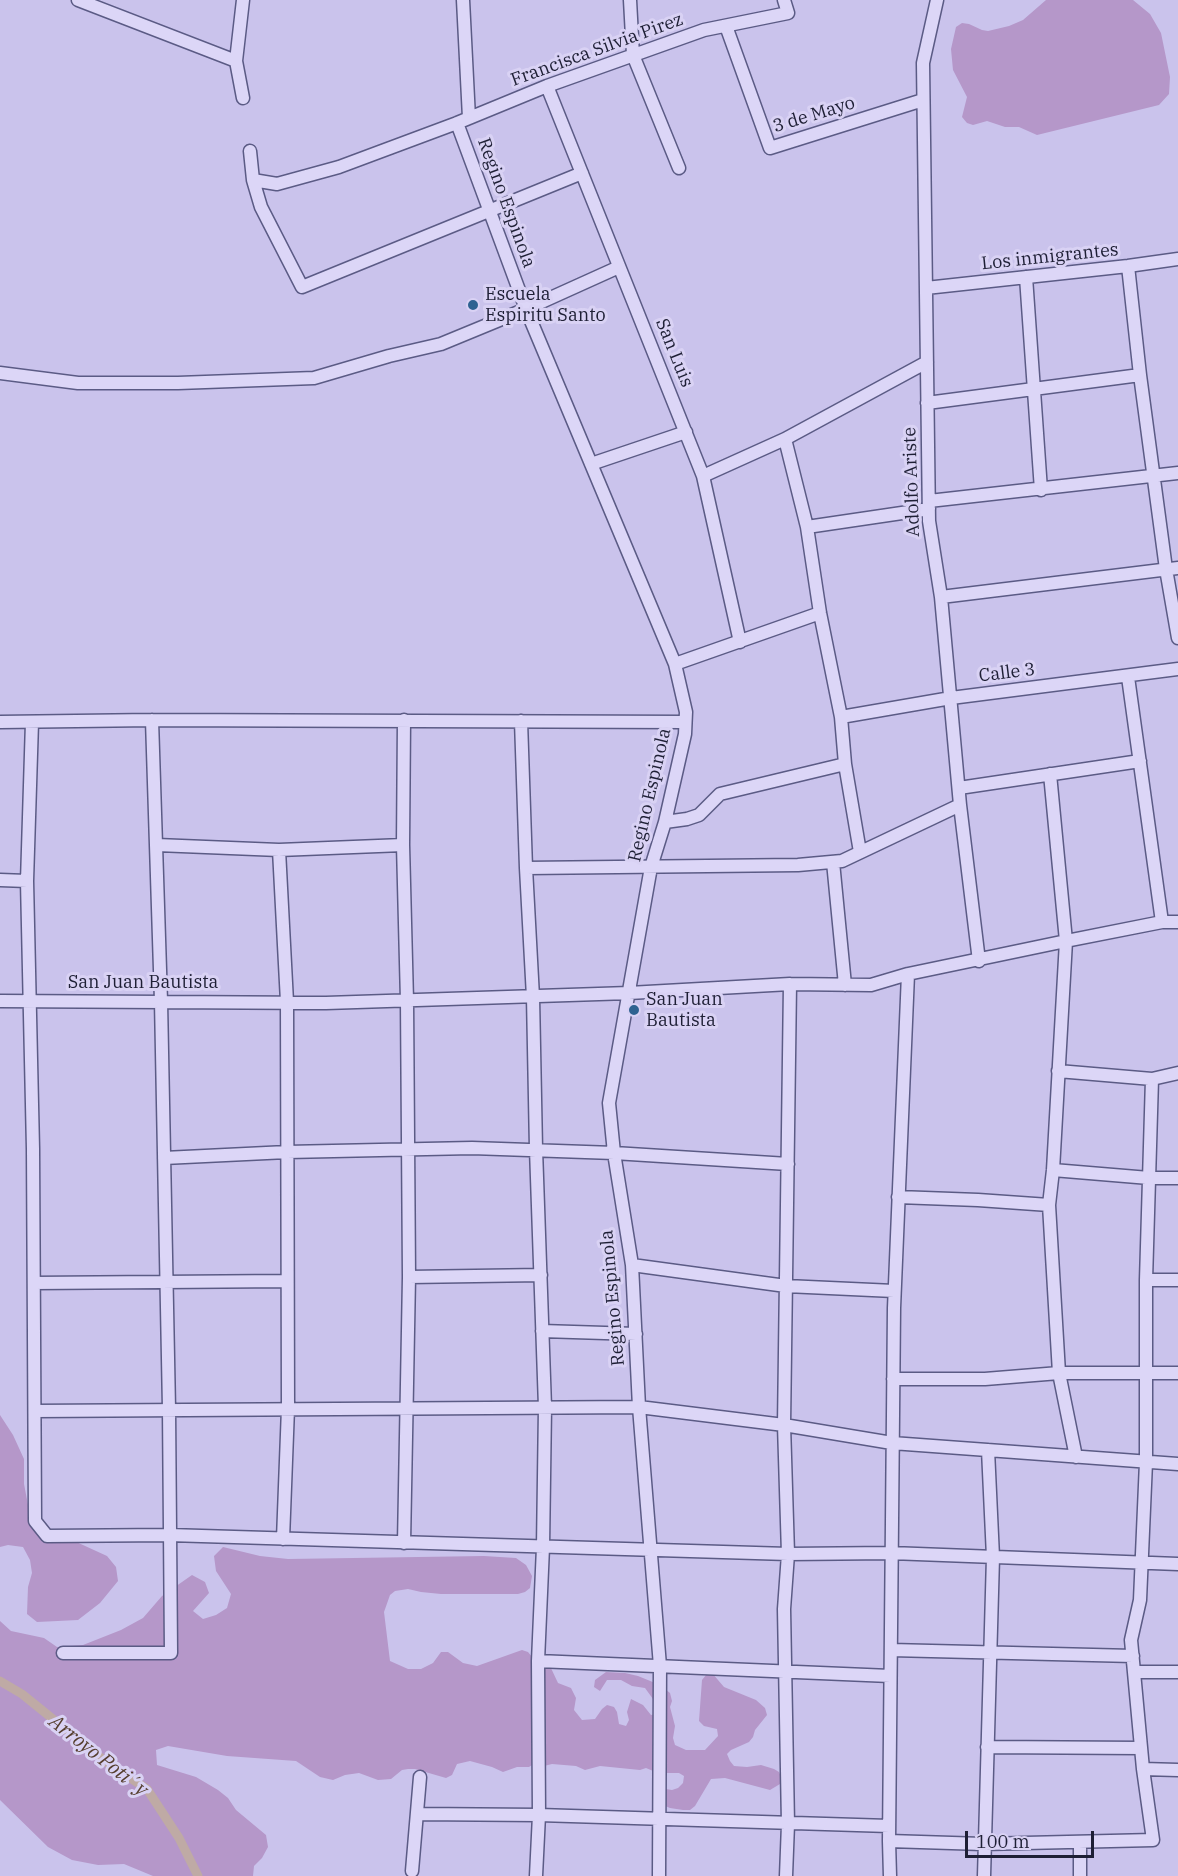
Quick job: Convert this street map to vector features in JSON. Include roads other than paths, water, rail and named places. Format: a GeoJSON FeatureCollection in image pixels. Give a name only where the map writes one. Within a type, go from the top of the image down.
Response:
{"type":"FeatureCollection","features":[{"type":"Feature","properties":{"kind":"street"},"geometry":{"type":"LineString","coordinates":[[78,0],[236,61]]}},
{"type":"Feature","properties":{"kind":"street"},"geometry":{"type":"LineString","coordinates":[[243,0],[236,61],[243,98]]}},
{"type":"Feature","properties":{"kind":"street","name":"Regino Espinola"},"geometry":{"type":"LineString","coordinates":[[463,0],[463,120],[490,210],[526,309],[675,664],[683,692],[685,734],[665,822],[651,867],[609,1103],[614,1153],[632,1265],[639,1407],[660,1666],[659,1876]]}},
{"type":"Feature","properties":{"kind":"street"},"geometry":{"type":"LineString","coordinates":[[630,0],[633,56],[679,168]]}},
{"type":"Feature","properties":{"kind":"street","name":"Francisca Silvia Pirez"},"geometry":{"type":"LineString","coordinates":[[253,180],[277,184],[339,167],[547,86],[704,30],[788,13],[783,0]]}},
{"type":"Feature","properties":{"kind":"street","name":"Adolfo Ariste"},"geometry":{"type":"LineString","coordinates":[[937,0],[922,63],[929,521],[941,597],[960,805],[979,961]]}},
{"type":"Feature","properties":{"kind":"street","name":"3 de Mayo"},"geometry":{"type":"LineString","coordinates":[[726,26],[770,148],[923,100]]}},
{"type":"Feature","properties":{"kind":"street","name":"San Luis"},"geometry":{"type":"LineString","coordinates":[[547,86],[703,476],[740,642]]}},
{"type":"Feature","properties":{"kind":"street"},"geometry":{"type":"LineString","coordinates":[[250,152],[253,180],[261,207],[302,287],[582,173]]}},
{"type":"Feature","properties":{"kind":"street","name":"Los inmigrantes"},"geometry":{"type":"LineString","coordinates":[[926,288],[1178,259]]}},
{"type":"Feature","properties":{"kind":"street"},"geometry":{"type":"LineString","coordinates":[[1128,266],[1153,476],[1172,568],[1178,638]]}},
{"type":"Feature","properties":{"kind":"street"},"geometry":{"type":"LineString","coordinates":[[0,373],[78,383],[178,383],[314,378],[389,356],[441,344],[620,267]]}},
{"type":"Feature","properties":{"kind":"street"},"geometry":{"type":"LineString","coordinates":[[1026,277],[1041,490]]}},
{"type":"Feature","properties":{"kind":"street"},"geometry":{"type":"LineString","coordinates":[[703,476],[785,439],[927,362]]}},
{"type":"Feature","properties":{"kind":"street"},"geometry":{"type":"LineString","coordinates":[[927,403],[1140,375]]}},
{"type":"Feature","properties":{"kind":"street"},"geometry":{"type":"LineString","coordinates":[[591,464],[686,432]]}},
{"type":"Feature","properties":{"kind":"street"},"geometry":{"type":"LineString","coordinates":[[785,439],[807,527],[820,613],[841,717],[845,764],[860,852]]}},
{"type":"Feature","properties":{"kind":"street"},"geometry":{"type":"LineString","coordinates":[[807,527],[929,505],[1178,473]]}},
{"type":"Feature","properties":{"kind":"street"},"geometry":{"type":"LineString","coordinates":[[941,597],[1172,568]]}},
{"type":"Feature","properties":{"kind":"street"},"geometry":{"type":"LineString","coordinates":[[675,664],[820,613]]}},
{"type":"Feature","properties":{"kind":"street","name":"Calle 3"},"geometry":{"type":"LineString","coordinates":[[841,717],[951,698],[1178,669]]}},
{"type":"Feature","properties":{"kind":"street"},"geometry":{"type":"LineString","coordinates":[[1128,677],[1162,922]]}},
{"type":"Feature","properties":{"kind":"street"},"geometry":{"type":"LineString","coordinates":[[63,1653],[171,1653],[167,1282],[152,720]]}},
{"type":"Feature","properties":{"kind":"street"},"geometry":{"type":"LineString","coordinates":[[0,722],[404,720],[685,722]]}},
{"type":"Feature","properties":{"kind":"street"},"geometry":{"type":"LineString","coordinates":[[404,720],[403,845],[407,1001],[409,1277],[404,1543]]}},
{"type":"Feature","properties":{"kind":"street"},"geometry":{"type":"LineString","coordinates":[[521,721],[533,997],[545,1407],[543,1547],[538,1661],[539,1815],[536,1876]]}},
{"type":"Feature","properties":{"kind":"street"},"geometry":{"type":"LineString","coordinates":[[32,722],[27,881],[33,1149],[35,1521],[47,1536],[169,1535],[788,1554],[891,1553],[1178,1564]]}},
{"type":"Feature","properties":{"kind":"street"},"geometry":{"type":"LineString","coordinates":[[959,788],[1140,761]]}},
{"type":"Feature","properties":{"kind":"street"},"geometry":{"type":"LineString","coordinates":[[665,822],[699,815],[720,794],[845,764]]}},
{"type":"Feature","properties":{"kind":"street"},"geometry":{"type":"LineString","coordinates":[[1050,774],[1066,941],[1049,1205],[1059,1373],[1076,1457]]}},
{"type":"Feature","properties":{"kind":"street"},"geometry":{"type":"LineString","coordinates":[[526,868],[798,865],[842,861],[960,805]]}},
{"type":"Feature","properties":{"kind":"street"},"geometry":{"type":"LineString","coordinates":[[157,845],[279,850],[403,845]]}},
{"type":"Feature","properties":{"kind":"street"},"geometry":{"type":"LineString","coordinates":[[279,850],[287,1002],[288,1408],[284,1539]]}},
{"type":"Feature","properties":{"kind":"street"},"geometry":{"type":"LineString","coordinates":[[832,862],[845,985]]}},
{"type":"Feature","properties":{"kind":"street"},"geometry":{"type":"LineString","coordinates":[[0,880],[27,881]]}},
{"type":"Feature","properties":{"kind":"street","name":"San Juan Bautista"},"geometry":{"type":"LineString","coordinates":[[0,1001],[407,1001],[629,993],[790,984],[871,985],[908,974],[1066,941],[1162,922],[1178,922]]}},
{"type":"Feature","properties":{"kind":"street"},"geometry":{"type":"LineString","coordinates":[[890,1876],[894,1291],[908,974]]}},
{"type":"Feature","properties":{"kind":"street"},"geometry":{"type":"LineString","coordinates":[[786,1876],[788,1824],[784,1609],[788,1554],[784,1425],[790,984]]}},
{"type":"Feature","properties":{"kind":"street"},"geometry":{"type":"LineString","coordinates":[[1058,1071],[1152,1078],[1178,1073]]}},
{"type":"Feature","properties":{"kind":"street"},"geometry":{"type":"LineString","coordinates":[[889,1841],[983,1844],[1153,1840],[1143,1769],[1131,1640],[1140,1600],[1146,1462],[1146,1280],[1152,1078]]}},
{"type":"Feature","properties":{"kind":"street"},"geometry":{"type":"LineString","coordinates":[[164,1158],[407,1149],[536,1149],[788,1164]]}},
{"type":"Feature","properties":{"kind":"street"},"geometry":{"type":"LineString","coordinates":[[1053,1170],[1149,1178],[1178,1178]]}},
{"type":"Feature","properties":{"kind":"street"},"geometry":{"type":"LineString","coordinates":[[898,1197],[1049,1205]]}},
{"type":"Feature","properties":{"kind":"street"},"geometry":{"type":"LineString","coordinates":[[632,1265],[786,1286],[894,1291]]}},
{"type":"Feature","properties":{"kind":"street"},"geometry":{"type":"LineString","coordinates":[[409,1277],[540,1275]]}},
{"type":"Feature","properties":{"kind":"street"},"geometry":{"type":"LineString","coordinates":[[1146,1280],[1178,1280]]}},
{"type":"Feature","properties":{"kind":"street"},"geometry":{"type":"LineString","coordinates":[[34,1283],[287,1281]]}},
{"type":"Feature","properties":{"kind":"street"},"geometry":{"type":"LineString","coordinates":[[542,1331],[636,1334]]}},
{"type":"Feature","properties":{"kind":"street"},"geometry":{"type":"LineString","coordinates":[[893,1379],[985,1379],[1059,1373],[1178,1373]]}},
{"type":"Feature","properties":{"kind":"street"},"geometry":{"type":"LineString","coordinates":[[34,1412],[406,1407],[639,1407],[784,1425],[892,1443],[1178,1464]]}},
{"type":"Feature","properties":{"kind":"street"},"geometry":{"type":"LineString","coordinates":[[984,1876],[983,1844],[993,1557],[988,1450]]}},
{"type":"Feature","properties":{"kind":"street"},"geometry":{"type":"LineString","coordinates":[[891,1650],[1133,1656]]}},
{"type":"Feature","properties":{"kind":"street"},"geometry":{"type":"LineString","coordinates":[[538,1661],[890,1676]]}},
{"type":"Feature","properties":{"kind":"street"},"geometry":{"type":"LineString","coordinates":[[1135,1672],[1178,1672]]}},
{"type":"Feature","properties":{"kind":"street"},"geometry":{"type":"LineString","coordinates":[[987,1747],[1141,1748]]}},
{"type":"Feature","properties":{"kind":"street"},"geometry":{"type":"LineString","coordinates":[[1143,1769],[1178,1770]]}},
{"type":"Feature","properties":{"kind":"street"},"geometry":{"type":"LineString","coordinates":[[412,1871],[420,1778]]}},
{"type":"Feature","properties":{"kind":"street"},"geometry":{"type":"LineString","coordinates":[[417,1814],[539,1815],[889,1826]]}},
{"type":"Feature","properties":{"kind":"street"},"geometry":{"type":"LineString","coordinates":[[1080,1842],[1080,1876]]}},
{"type":"Feature","properties":{"kind":"waterway","name":"Arroyo Poti´y"},"geometry":{"type":"LineString","coordinates":[[0,1681],[22,1694],[106,1762],[147,1789],[179,1838],[198,1876]]}},
{"type":"Feature","properties":{"kind":"place","name":"Escuela Espiritu Santo"},"geometry":{"type":"Point","coordinates":[473,305]}},
{"type":"Feature","properties":{"kind":"place","name":"San Juan Bautista"},"geometry":{"type":"Point","coordinates":[634,1010]}}]}
